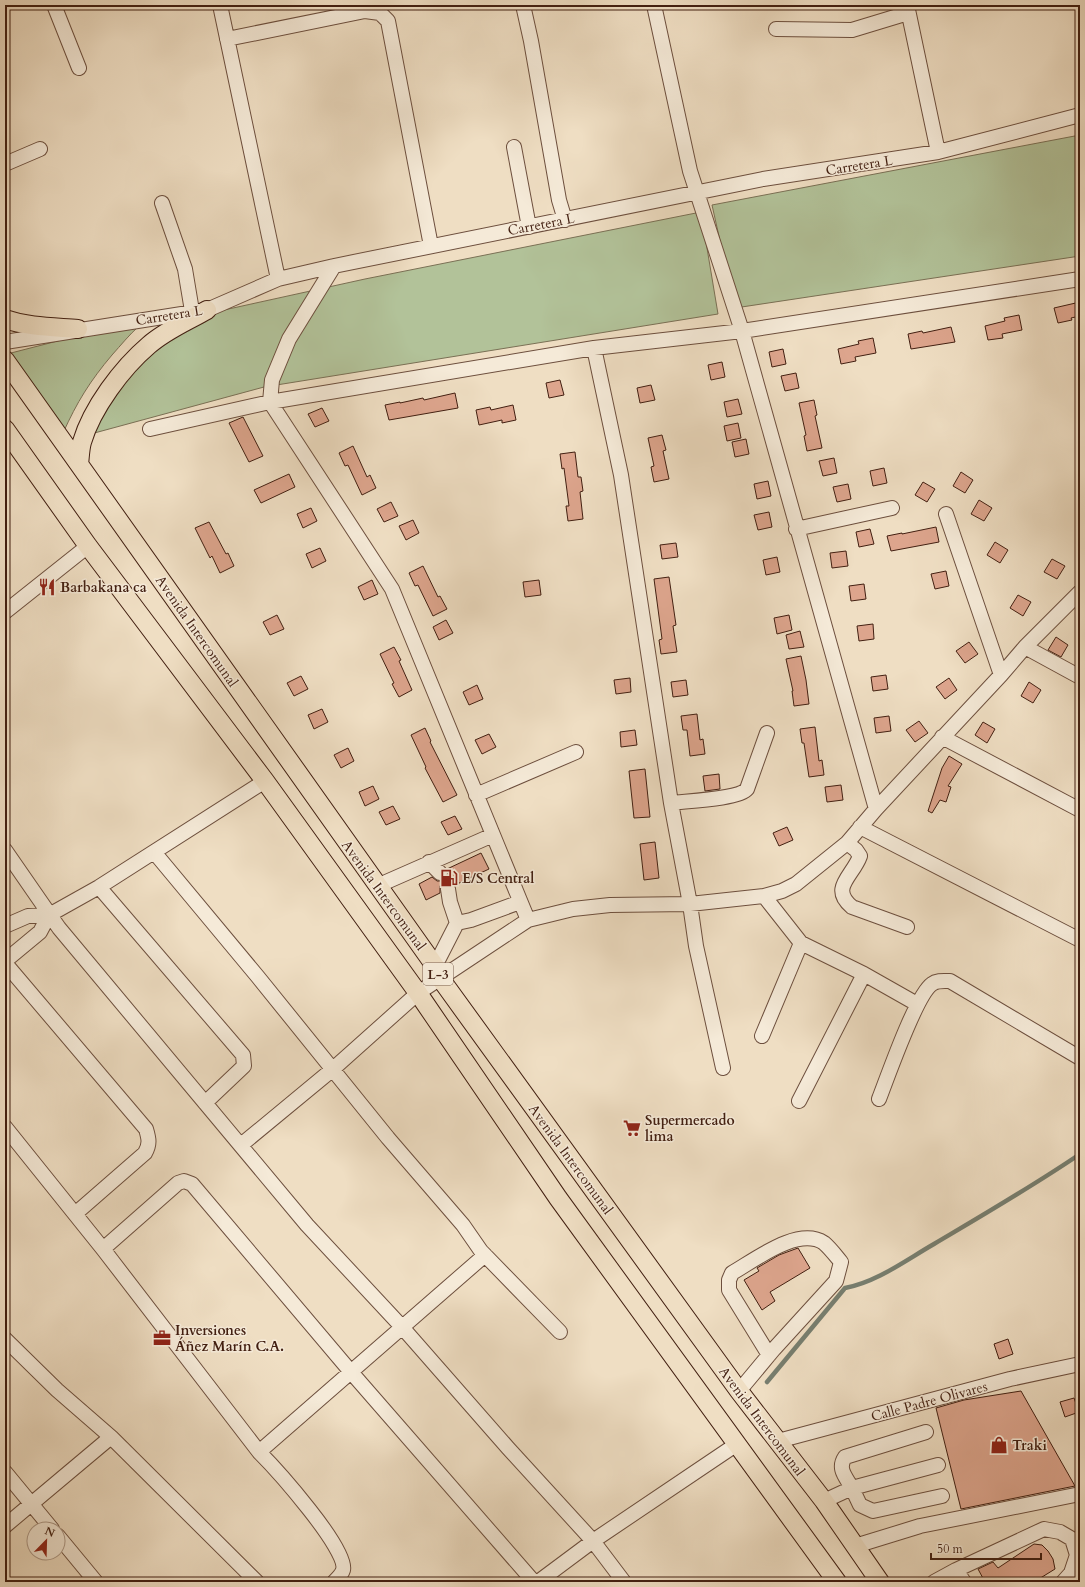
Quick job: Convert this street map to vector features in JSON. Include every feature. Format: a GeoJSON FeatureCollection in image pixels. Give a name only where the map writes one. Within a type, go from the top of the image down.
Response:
{"type":"FeatureCollection","features":[{"type":"Feature","properties":{"kind":"main road"},"geometry":{"type":"LineString","coordinates":[[79,464],[82,443],[90,422],[121,374],[150,344],[199,310]]}},
{"type":"Feature","properties":{"kind":"main road"},"geometry":{"type":"LineString","coordinates":[[5,319],[39,326],[78,329]]}},
{"type":"Feature","properties":{"kind":"main road","name":"Avenida Intercomunal"},"geometry":{"type":"LineString","coordinates":[[5,360],[437,972],[738,1391],[824,1501],[880,1582]]}},
{"type":"Feature","properties":{"kind":"main road","name":"Avenida Intercomunal"},"geometry":{"type":"LineString","coordinates":[[5,429],[88,546],[266,781],[418,993],[558,1198],[737,1444],[831,1580]]}},
{"type":"Feature","properties":{"kind":"street"},"geometry":{"type":"LineString","coordinates":[[54,5],[79,68]]}},
{"type":"Feature","properties":{"kind":"street"},"geometry":{"type":"LineString","coordinates":[[220,5],[278,279]]}},
{"type":"Feature","properties":{"kind":"street"},"geometry":{"type":"LineString","coordinates":[[523,5],[565,220]]}},
{"type":"Feature","properties":{"kind":"street"},"geometry":{"type":"LineString","coordinates":[[654,5],[685,154],[742,331],[796,529],[876,809]]}},
{"type":"Feature","properties":{"kind":"street"},"geometry":{"type":"LineString","coordinates":[[776,28],[852,30],[908,9],[938,152]]}},
{"type":"Feature","properties":{"kind":"street"},"geometry":{"type":"LineString","coordinates":[[227,39],[365,11],[380,13],[388,21],[431,246]]}},
{"type":"Feature","properties":{"kind":"street","name":"Carretera L"},"geometry":{"type":"LineString","coordinates":[[5,342],[199,310],[278,279],[334,266],[764,179],[938,152],[1080,115]]}},
{"type":"Feature","properties":{"kind":"street"},"geometry":{"type":"LineString","coordinates":[[514,147],[529,227]]}},
{"type":"Feature","properties":{"kind":"street"},"geometry":{"type":"LineString","coordinates":[[5,164],[40,149]]}},
{"type":"Feature","properties":{"kind":"street"},"geometry":{"type":"LineString","coordinates":[[162,203],[199,310]]}},
{"type":"Feature","properties":{"kind":"street"},"geometry":{"type":"LineString","coordinates":[[334,266],[289,339],[272,380],[270,402],[392,589],[528,920]]}},
{"type":"Feature","properties":{"kind":"street"},"geometry":{"type":"LineString","coordinates":[[150,429],[270,402],[594,348],[742,331],[1080,278]]}},
{"type":"Feature","properties":{"kind":"street"},"geometry":{"type":"LineString","coordinates":[[594,348],[621,474],[671,803],[690,904],[696,946],[723,1068]]}},
{"type":"Feature","properties":{"kind":"street"},"geometry":{"type":"LineString","coordinates":[[796,529],[892,508]]}},
{"type":"Feature","properties":{"kind":"street"},"geometry":{"type":"LineString","coordinates":[[946,514],[1002,675]]}},
{"type":"Feature","properties":{"kind":"street"},"geometry":{"type":"LineString","coordinates":[[5,612],[88,546]]}},
{"type":"Feature","properties":{"kind":"street"},"geometry":{"type":"LineString","coordinates":[[241,1144],[333,1069],[418,993],[437,972],[528,920],[573,909],[603,906],[690,904],[764,896],[782,891],[796,884],[846,843],[942,737],[1002,675],[1025,647],[1080,592]]}},
{"type":"Feature","properties":{"kind":"street"},"geometry":{"type":"LineString","coordinates":[[1025,647],[1080,677]]}},
{"type":"Feature","properties":{"kind":"street"},"geometry":{"type":"LineString","coordinates":[[671,803],[730,796],[744,792],[748,789],[768,733]]}},
{"type":"Feature","properties":{"kind":"street"},"geometry":{"type":"LineString","coordinates":[[942,737],[1080,810]]}},
{"type":"Feature","properties":{"kind":"street"},"geometry":{"type":"LineString","coordinates":[[476,795],[576,752]]}},
{"type":"Feature","properties":{"kind":"street"},"geometry":{"type":"LineString","coordinates":[[5,926],[28,916],[49,915],[99,886],[266,781]]}},
{"type":"Feature","properties":{"kind":"street"},"geometry":{"type":"LineString","coordinates":[[860,827],[1080,940]]}},
{"type":"Feature","properties":{"kind":"street"},"geometry":{"type":"LineString","coordinates":[[377,886],[493,835]]}},
{"type":"Feature","properties":{"kind":"street"},"geometry":{"type":"LineString","coordinates":[[846,843],[856,850],[860,856],[856,866],[841,887],[842,896],[846,903],[852,908],[907,927]]}},
{"type":"Feature","properties":{"kind":"street"},"geometry":{"type":"LineString","coordinates":[[5,850],[59,928],[241,1144],[307,1225],[402,1327],[508,1448],[593,1541],[624,1582]]}},
{"type":"Feature","properties":{"kind":"street"},"geometry":{"type":"LineString","coordinates":[[154,852],[258,976],[388,1138],[463,1225],[485,1255],[560,1332]]}},
{"type":"Feature","properties":{"kind":"street"},"geometry":{"type":"LineString","coordinates":[[429,862],[440,873]]}},
{"type":"Feature","properties":{"kind":"street"},"geometry":{"type":"LineString","coordinates":[[99,886],[243,1055],[244,1066],[205,1103]]}},
{"type":"Feature","properties":{"kind":"street"},"geometry":{"type":"LineString","coordinates":[[437,972],[457,923],[450,902],[448,889]]}},
{"type":"Feature","properties":{"kind":"street"},"geometry":{"type":"LineString","coordinates":[[764,896],[801,943],[864,974],[917,1004]]}},
{"type":"Feature","properties":{"kind":"street"},"geometry":{"type":"LineString","coordinates":[[457,923],[471,920],[520,902]]}},
{"type":"Feature","properties":{"kind":"street"},"geometry":{"type":"LineString","coordinates":[[49,915],[40,932],[5,962],[146,1129],[150,1145],[145,1153],[75,1214]]}},
{"type":"Feature","properties":{"kind":"street"},"geometry":{"type":"LineString","coordinates":[[762,1036],[801,943]]}},
{"type":"Feature","properties":{"kind":"street"},"geometry":{"type":"LineString","coordinates":[[799,1102],[864,974]]}},
{"type":"Feature","properties":{"kind":"street"},"geometry":{"type":"LineString","coordinates":[[879,1099],[917,1004],[932,984],[940,980],[950,981],[1080,1058]]}},
{"type":"Feature","properties":{"kind":"street"},"geometry":{"type":"LineString","coordinates":[[5,1127],[103,1249],[259,1452],[281,1475],[328,1535],[344,1565],[343,1572],[334,1582]]}},
{"type":"Feature","properties":{"kind":"street"},"geometry":{"type":"LineString","coordinates":[[103,1249],[178,1183],[184,1181],[192,1184],[351,1372],[534,1582]]}},
{"type":"Feature","properties":{"kind":"street"},"geometry":{"type":"LineString","coordinates":[[738,1391],[768,1355],[836,1281],[841,1262],[825,1244],[814,1238],[787,1241],[732,1273],[729,1280],[730,1290],[768,1355]]}},
{"type":"Feature","properties":{"kind":"street"},"geometry":{"type":"LineString","coordinates":[[259,1452],[485,1255]]}},
{"type":"Feature","properties":{"kind":"street"},"geometry":{"type":"LineString","coordinates":[[5,1339],[57,1390],[110,1437],[257,1582]]}},
{"type":"Feature","properties":{"kind":"street","name":"Calle Padre Olivares"},"geometry":{"type":"LineString","coordinates":[[778,1442],[1010,1379],[1080,1364]]}},
{"type":"Feature","properties":{"kind":"street"},"geometry":{"type":"LineString","coordinates":[[926,1432],[845,1457],[841,1463],[841,1469],[860,1505],[872,1511],[942,1496]]}},
{"type":"Feature","properties":{"kind":"street"},"geometry":{"type":"LineString","coordinates":[[5,1526],[110,1437]]}},
{"type":"Feature","properties":{"kind":"street"},"geometry":{"type":"LineString","coordinates":[[538,1582],[593,1541],[737,1444]]}},
{"type":"Feature","properties":{"kind":"street"},"geometry":{"type":"LineString","coordinates":[[824,1501],[852,1488],[938,1465]]}},
{"type":"Feature","properties":{"kind":"street"},"geometry":{"type":"LineString","coordinates":[[5,1472],[46,1521]]}},
{"type":"Feature","properties":{"kind":"street"},"geometry":{"type":"LineString","coordinates":[[855,1546],[920,1526],[1080,1494]]}},
{"type":"Feature","properties":{"kind":"street"},"geometry":{"type":"LineString","coordinates":[[934,1582],[956,1570],[1044,1529],[1060,1532],[1072,1539],[1077,1555],[1072,1573],[1064,1582]]}},
{"type":"Feature","properties":{"kind":"street"},"geometry":{"type":"LineString","coordinates":[[66,1546],[96,1582]]}},
{"type":"Feature","properties":{"kind":"street"},"geometry":{"type":"LineString","coordinates":[[956,1570],[964,1582]]}},
{"type":"Feature","properties":{"kind":"green space"},"geometry":{"type":"Polygon","coordinates":[[[1080,135],[1080,256],[735,308],[712,205],[1080,135]]]}},
{"type":"Feature","properties":{"kind":"green space"},"geometry":{"type":"Polygon","coordinates":[[[701,212],[718,314],[264,387],[87,435],[103,403],[183,319],[365,279],[701,212]]]}},
{"type":"Feature","properties":{"kind":"green space"},"geometry":{"type":"Polygon","coordinates":[[[135,321],[139,326],[128,336],[97,374],[73,411],[63,433],[11,353],[135,321]]]}},
{"type":"Feature","properties":{"kind":"building"},"geometry":{"type":"Polygon","coordinates":[[[1080,302],[1080,316],[1071,318],[1072,320],[1058,323],[1054,308],[1080,302]]]}},
{"type":"Feature","properties":{"kind":"building"},"geometry":{"type":"Polygon","coordinates":[[[1019,315],[1022,330],[1002,334],[1003,338],[988,340],[985,326],[1005,321],[1004,318],[1019,315]]]}},
{"type":"Feature","properties":{"kind":"building"},"geometry":{"type":"Polygon","coordinates":[[[951,327],[955,342],[911,349],[908,334],[922,331],[923,333],[951,327]]]}},
{"type":"Feature","properties":{"kind":"building"},"geometry":{"type":"Polygon","coordinates":[[[873,338],[876,353],[855,357],[856,361],[841,364],[838,349],[859,344],[858,341],[873,338]]]}},
{"type":"Feature","properties":{"kind":"building"},"geometry":{"type":"Polygon","coordinates":[[[783,349],[786,364],[772,367],[769,352],[783,349]]]}},
{"type":"Feature","properties":{"kind":"building"},"geometry":{"type":"Polygon","coordinates":[[[722,362],[725,377],[711,380],[708,365],[722,362]]]}},
{"type":"Feature","properties":{"kind":"building"},"geometry":{"type":"Polygon","coordinates":[[[796,373],[799,388],[785,391],[781,376],[796,373]]]}},
{"type":"Feature","properties":{"kind":"building"},"geometry":{"type":"Polygon","coordinates":[[[560,380],[564,395],[549,398],[546,383],[560,380]]]}},
{"type":"Feature","properties":{"kind":"building"},"geometry":{"type":"Polygon","coordinates":[[[651,385],[655,400],[640,403],[637,388],[651,385]]]}},
{"type":"Feature","properties":{"kind":"building"},"geometry":{"type":"Polygon","coordinates":[[[455,393],[458,408],[389,420],[385,405],[423,398],[424,400],[455,393]]]}},
{"type":"Feature","properties":{"kind":"building"},"geometry":{"type":"Polygon","coordinates":[[[738,399],[742,414],[727,417],[724,402],[738,399]]]}},
{"type":"Feature","properties":{"kind":"building"},"geometry":{"type":"Polygon","coordinates":[[[814,400],[817,415],[815,416],[822,448],[807,451],[804,436],[806,435],[799,403],[814,400]]]}},
{"type":"Feature","properties":{"kind":"building"},"geometry":{"type":"Polygon","coordinates":[[[513,405],[516,420],[502,423],[502,420],[479,425],[476,410],[490,407],[491,410],[513,405]]]}},
{"type":"Feature","properties":{"kind":"building"},"geometry":{"type":"Polygon","coordinates":[[[322,408],[329,421],[315,427],[308,414],[322,408]]]}},
{"type":"Feature","properties":{"kind":"building"},"geometry":{"type":"Polygon","coordinates":[[[243,417],[263,456],[249,462],[229,423],[243,417]]]}},
{"type":"Feature","properties":{"kind":"building"},"geometry":{"type":"Polygon","coordinates":[[[738,423],[741,438],[727,441],[724,426],[738,423]]]}},
{"type":"Feature","properties":{"kind":"building"},"geometry":{"type":"Polygon","coordinates":[[[662,435],[666,450],[663,451],[669,479],[654,482],[651,467],[654,466],[648,438],[662,435]]]}},
{"type":"Feature","properties":{"kind":"building"},"geometry":{"type":"Polygon","coordinates":[[[746,439],[749,454],[735,457],[732,442],[746,439]]]}},
{"type":"Feature","properties":{"kind":"building"},"geometry":{"type":"Polygon","coordinates":[[[353,446],[367,477],[370,475],[376,488],[362,495],[348,465],[345,466],[339,453],[353,446]]]}},
{"type":"Feature","properties":{"kind":"building"},"geometry":{"type":"Polygon","coordinates":[[[575,452],[578,477],[581,477],[583,491],[580,492],[583,519],[568,521],[566,506],[569,506],[564,468],[562,469],[560,454],[575,452]]]}},
{"type":"Feature","properties":{"kind":"building"},"geometry":{"type":"Polygon","coordinates":[[[834,458],[837,473],[823,476],[819,461],[834,458]]]}},
{"type":"Feature","properties":{"kind":"building"},"geometry":{"type":"Polygon","coordinates":[[[884,468],[887,483],[873,486],[870,471],[884,468]]]}},
{"type":"Feature","properties":{"kind":"building"},"geometry":{"type":"Polygon","coordinates":[[[961,472],[973,480],[965,493],[953,486],[961,472]]]}},
{"type":"Feature","properties":{"kind":"building"},"geometry":{"type":"Polygon","coordinates":[[[289,474],[295,487],[261,503],[254,490],[289,474]]]}},
{"type":"Feature","properties":{"kind":"building"},"geometry":{"type":"Polygon","coordinates":[[[768,481],[771,496],[757,499],[754,484],[768,481]]]}},
{"type":"Feature","properties":{"kind":"building"},"geometry":{"type":"Polygon","coordinates":[[[923,482],[935,489],[927,502],[915,495],[923,482]]]}},
{"type":"Feature","properties":{"kind":"building"},"geometry":{"type":"Polygon","coordinates":[[[848,484],[851,499],[837,502],[833,487],[848,484]]]}},
{"type":"Feature","properties":{"kind":"building"},"geometry":{"type":"Polygon","coordinates":[[[979,500],[992,508],[984,521],[971,514],[979,500]]]}},
{"type":"Feature","properties":{"kind":"building"},"geometry":{"type":"Polygon","coordinates":[[[391,502],[398,516],[384,522],[377,509],[391,502]]]}},
{"type":"Feature","properties":{"kind":"building"},"geometry":{"type":"Polygon","coordinates":[[[311,508],[317,521],[303,528],[297,514],[311,508]]]}},
{"type":"Feature","properties":{"kind":"building"},"geometry":{"type":"Polygon","coordinates":[[[769,512],[772,527],[758,530],[754,515],[769,512]]]}},
{"type":"Feature","properties":{"kind":"building"},"geometry":{"type":"Polygon","coordinates":[[[413,520],[419,533],[406,540],[399,526],[413,520]]]}},
{"type":"Feature","properties":{"kind":"building"},"geometry":{"type":"Polygon","coordinates":[[[209,522],[226,554],[228,553],[234,566],[220,573],[212,556],[210,558],[195,528],[209,522]]]}},
{"type":"Feature","properties":{"kind":"building"},"geometry":{"type":"Polygon","coordinates":[[[936,527],[939,542],[891,551],[887,536],[936,527]]]}},
{"type":"Feature","properties":{"kind":"building"},"geometry":{"type":"Polygon","coordinates":[[[870,529],[874,544],[859,547],[856,532],[870,529]]]}},
{"type":"Feature","properties":{"kind":"building"},"geometry":{"type":"Polygon","coordinates":[[[995,542],[1008,550],[1000,563],[987,555],[995,542]]]}},
{"type":"Feature","properties":{"kind":"building"},"geometry":{"type":"Polygon","coordinates":[[[676,543],[678,557],[662,559],[660,545],[676,543]]]}},
{"type":"Feature","properties":{"kind":"building"},"geometry":{"type":"Polygon","coordinates":[[[320,548],[326,561],[312,568],[306,554],[320,548]]]}},
{"type":"Feature","properties":{"kind":"building"},"geometry":{"type":"Polygon","coordinates":[[[846,551],[848,566],[832,568],[830,553],[846,551]]]}},
{"type":"Feature","properties":{"kind":"building"},"geometry":{"type":"Polygon","coordinates":[[[777,557],[780,572],[766,575],[763,560],[777,557]]]}},
{"type":"Feature","properties":{"kind":"building"},"geometry":{"type":"Polygon","coordinates":[[[1052,559],[1065,566],[1057,579],[1044,572],[1052,559]]]}},
{"type":"Feature","properties":{"kind":"building"},"geometry":{"type":"Polygon","coordinates":[[[423,566],[438,597],[440,596],[447,609],[433,616],[418,585],[415,586],[409,573],[423,566]]]}},
{"type":"Feature","properties":{"kind":"building"},"geometry":{"type":"Polygon","coordinates":[[[946,571],[949,586],[935,589],[931,574],[946,571]]]}},
{"type":"Feature","properties":{"kind":"building"},"geometry":{"type":"Polygon","coordinates":[[[669,577],[676,625],[673,626],[677,652],[661,654],[659,640],[662,639],[654,579],[669,577]]]}},
{"type":"Feature","properties":{"kind":"building"},"geometry":{"type":"Polygon","coordinates":[[[372,580],[378,594],[364,600],[358,587],[372,580]]]}},
{"type":"Feature","properties":{"kind":"building"},"geometry":{"type":"Polygon","coordinates":[[[539,580],[541,595],[525,597],[523,582],[539,580]]]}},
{"type":"Feature","properties":{"kind":"building"},"geometry":{"type":"Polygon","coordinates":[[[864,584],[866,599],[851,601],[849,586],[864,584]]]}},
{"type":"Feature","properties":{"kind":"building"},"geometry":{"type":"Polygon","coordinates":[[[1018,595],[1031,602],[1023,616],[1010,608],[1018,595]]]}},
{"type":"Feature","properties":{"kind":"building"},"geometry":{"type":"Polygon","coordinates":[[[277,615],[284,629],[270,635],[263,622],[277,615]]]}},
{"type":"Feature","properties":{"kind":"building"},"geometry":{"type":"Polygon","coordinates":[[[789,615],[792,630],[777,634],[774,618],[789,615]]]}},
{"type":"Feature","properties":{"kind":"building"},"geometry":{"type":"Polygon","coordinates":[[[446,620],[453,633],[439,640],[433,627],[446,620]]]}},
{"type":"Feature","properties":{"kind":"building"},"geometry":{"type":"Polygon","coordinates":[[[873,624],[874,639],[859,641],[857,626],[873,624]]]}},
{"type":"Feature","properties":{"kind":"building"},"geometry":{"type":"Polygon","coordinates":[[[800,631],[804,647],[789,649],[786,635],[800,631]]]}},
{"type":"Feature","properties":{"kind":"building"},"geometry":{"type":"Polygon","coordinates":[[[1056,637],[1068,645],[1061,657],[1048,650],[1056,637]]]}},
{"type":"Feature","properties":{"kind":"building"},"geometry":{"type":"Polygon","coordinates":[[[969,642],[978,654],[965,663],[956,651],[969,642]]]}},
{"type":"Feature","properties":{"kind":"building"},"geometry":{"type":"Polygon","coordinates":[[[394,647],[401,660],[399,661],[412,690],[399,697],[380,654],[394,647]]]}},
{"type":"Feature","properties":{"kind":"building"},"geometry":{"type":"Polygon","coordinates":[[[801,656],[809,704],[794,706],[793,691],[786,659],[801,656]]]}},
{"type":"Feature","properties":{"kind":"building"},"geometry":{"type":"Polygon","coordinates":[[[886,675],[888,689],[873,691],[871,677],[886,675]]]}},
{"type":"Feature","properties":{"kind":"building"},"geometry":{"type":"Polygon","coordinates":[[[301,676],[308,689],[294,696],[287,683],[301,676]]]}},
{"type":"Feature","properties":{"kind":"building"},"geometry":{"type":"Polygon","coordinates":[[[630,678],[631,692],[616,694],[614,680],[630,678]]]}},
{"type":"Feature","properties":{"kind":"building"},"geometry":{"type":"Polygon","coordinates":[[[949,678],[957,690],[945,699],[936,687],[949,678]]]}},
{"type":"Feature","properties":{"kind":"building"},"geometry":{"type":"Polygon","coordinates":[[[686,680],[688,695],[673,697],[671,682],[686,680]]]}},
{"type":"Feature","properties":{"kind":"building"},"geometry":{"type":"Polygon","coordinates":[[[1029,682],[1041,690],[1033,703],[1021,696],[1029,682]]]}},
{"type":"Feature","properties":{"kind":"building"},"geometry":{"type":"Polygon","coordinates":[[[477,685],[483,699],[469,705],[463,692],[477,685]]]}},
{"type":"Feature","properties":{"kind":"building"},"geometry":{"type":"Polygon","coordinates":[[[322,709],[328,722],[314,729],[308,715],[322,709]]]}},
{"type":"Feature","properties":{"kind":"building"},"geometry":{"type":"Polygon","coordinates":[[[697,714],[700,740],[703,739],[705,754],[690,756],[687,730],[683,730],[681,716],[697,714]]]}},
{"type":"Feature","properties":{"kind":"building"},"geometry":{"type":"Polygon","coordinates":[[[889,716],[891,731],[876,733],[874,718],[889,716]]]}},
{"type":"Feature","properties":{"kind":"building"},"geometry":{"type":"Polygon","coordinates":[[[919,721],[928,733],[915,742],[906,730],[919,721]]]}},
{"type":"Feature","properties":{"kind":"building"},"geometry":{"type":"Polygon","coordinates":[[[983,722],[995,729],[987,743],[975,735],[983,722]]]}},
{"type":"Feature","properties":{"kind":"building"},"geometry":{"type":"Polygon","coordinates":[[[815,727],[819,761],[822,760],[824,775],[809,777],[804,743],[802,743],[800,729],[815,727]]]}},
{"type":"Feature","properties":{"kind":"building"},"geometry":{"type":"Polygon","coordinates":[[[425,728],[431,741],[430,742],[457,795],[443,802],[425,768],[426,767],[411,735],[425,728]]]}},
{"type":"Feature","properties":{"kind":"building"},"geometry":{"type":"Polygon","coordinates":[[[635,730],[637,745],[621,747],[620,732],[635,730]]]}},
{"type":"Feature","properties":{"kind":"building"},"geometry":{"type":"Polygon","coordinates":[[[489,734],[496,747],[482,754],[475,740],[489,734]]]}},
{"type":"Feature","properties":{"kind":"building"},"geometry":{"type":"Polygon","coordinates":[[[348,748],[354,761],[341,768],[334,755],[348,748]]]}},
{"type":"Feature","properties":{"kind":"building"},"geometry":{"type":"Polygon","coordinates":[[[949,756],[962,764],[948,786],[951,787],[946,802],[940,800],[932,813],[928,811],[942,768],[949,756]]]}},
{"type":"Feature","properties":{"kind":"building"},"geometry":{"type":"Polygon","coordinates":[[[645,769],[650,817],[634,818],[629,771],[645,769]]]}},
{"type":"Feature","properties":{"kind":"building"},"geometry":{"type":"Polygon","coordinates":[[[719,774],[720,789],[705,791],[703,776],[719,774]]]}},
{"type":"Feature","properties":{"kind":"building"},"geometry":{"type":"Polygon","coordinates":[[[841,785],[843,800],[827,802],[825,787],[841,785]]]}},
{"type":"Feature","properties":{"kind":"building"},"geometry":{"type":"Polygon","coordinates":[[[373,786],[379,799],[365,806],[359,792],[373,786]]]}},
{"type":"Feature","properties":{"kind":"building"},"geometry":{"type":"Polygon","coordinates":[[[393,806],[400,819],[386,825],[379,812],[393,806]]]}},
{"type":"Feature","properties":{"kind":"building"},"geometry":{"type":"Polygon","coordinates":[[[455,816],[462,829],[448,835],[441,822],[455,816]]]}},
{"type":"Feature","properties":{"kind":"building"},"geometry":{"type":"Polygon","coordinates":[[[787,827],[793,840],[779,846],[773,833],[787,827]]]}},
{"type":"Feature","properties":{"kind":"building"},"geometry":{"type":"Polygon","coordinates":[[[655,842],[659,878],[644,880],[640,844],[655,842]]]}},
{"type":"Feature","properties":{"kind":"building","name":"E/S Central"},"geometry":{"type":"Polygon","coordinates":[[[481,853],[489,869],[455,885],[451,881],[443,882],[440,886],[440,893],[426,900],[419,884],[432,877],[437,881],[443,881],[448,876],[447,869],[481,853]]]}},
{"type":"Feature","properties":{"kind":"building"},"geometry":{"type":"Polygon","coordinates":[[[798,1248],[810,1268],[770,1292],[775,1301],[762,1310],[744,1280],[759,1271],[757,1268],[779,1255],[798,1248]]]}},
{"type":"Feature","properties":{"kind":"building"},"geometry":{"type":"Polygon","coordinates":[[[1008,1339],[1013,1354],[999,1359],[994,1344],[1008,1339]]]}},
{"type":"Feature","properties":{"kind":"building","name":"Traki"},"geometry":{"type":"Polygon","coordinates":[[[1021,1391],[1075,1486],[961,1509],[936,1408],[964,1400],[1021,1391]]]}},
{"type":"Feature","properties":{"kind":"building"},"geometry":{"type":"Polygon","coordinates":[[[1074,1398],[1079,1412],[1065,1417],[1060,1402],[1074,1398]]]}},
{"type":"Feature","properties":{"kind":"building"},"geometry":{"type":"Polygon","coordinates":[[[1034,1544],[1042,1545],[1048,1551],[1053,1559],[1055,1569],[1034,1582],[985,1582],[978,1569],[993,1562],[998,1568],[1034,1544]]]}},
{"type":"Feature","properties":{"kind":"waterway"},"geometry":{"type":"LineString","coordinates":[[767,1382],[845,1288],[868,1281],[891,1270],[1008,1200],[1080,1154]]}},
{"type":"Feature","properties":{"kind":"place","name":"Barbakana ca"},"geometry":{"type":"Point","coordinates":[47,587]}},
{"type":"Feature","properties":{"kind":"place","name":"E/S Central"},"geometry":{"type":"Point","coordinates":[449,878]}},
{"type":"Feature","properties":{"kind":"place","name":"Supermercado lima"},"geometry":{"type":"Point","coordinates":[632,1128]}},
{"type":"Feature","properties":{"kind":"place","name":"Inversiones Áñez Marín C.A."},"geometry":{"type":"Point","coordinates":[162,1338]}},
{"type":"Feature","properties":{"kind":"place","name":"Traki"},"geometry":{"type":"Point","coordinates":[999,1445]}}]}
